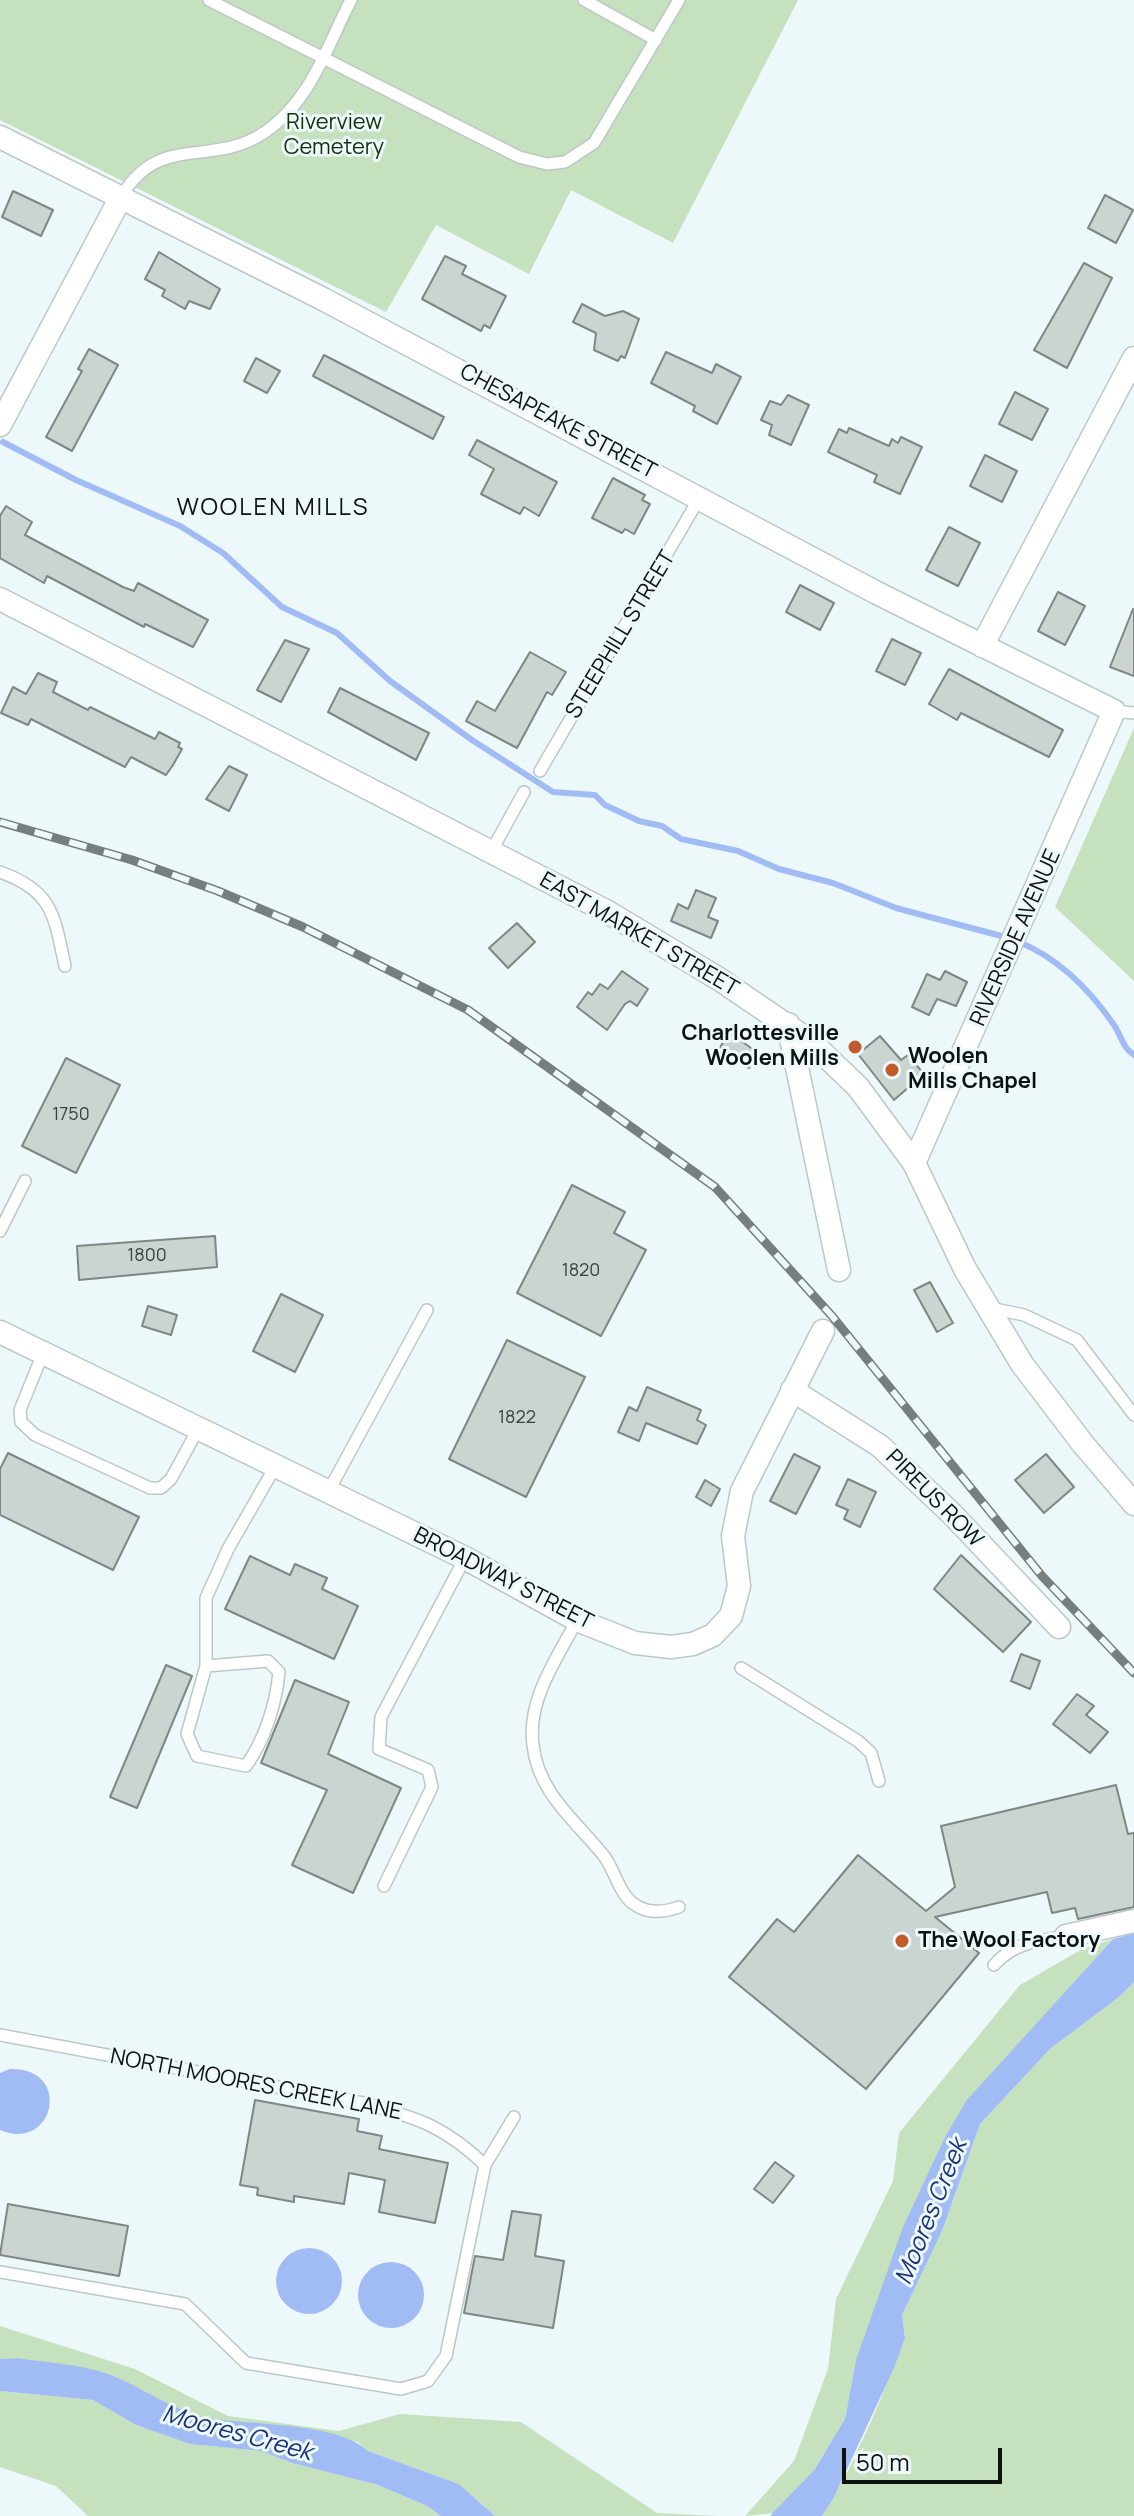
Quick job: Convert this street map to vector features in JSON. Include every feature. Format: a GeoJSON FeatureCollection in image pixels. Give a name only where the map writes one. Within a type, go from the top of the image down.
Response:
{"type":"FeatureCollection","features":[{"type":"Feature","properties":{"kind":"street","name":"CHESAPEAKE STREET"},"geometry":{"type":"LineString","coordinates":[[0,137],[335,305],[982,646],[1124,712]]}},
{"type":"Feature","properties":{"kind":"street"},"geometry":{"type":"LineString","coordinates":[[0,425],[121,197]]}},
{"type":"Feature","properties":{"kind":"street"},"geometry":{"type":"LineString","coordinates":[[982,646],[1134,358]]}},
{"type":"Feature","properties":{"kind":"street","name":"EAST MARKET STREET"},"geometry":{"type":"LineString","coordinates":[[0,599],[655,939],[788,1024],[840,1067],[914,1163],[965,1269],[988,1308],[1030,1373],[1083,1444],[1134,1504]]}},
{"type":"Feature","properties":{"kind":"street","name":"RIVERSIDE AVENUE"},"geometry":{"type":"LineString","coordinates":[[914,1163],[1027,914],[1124,712]]}},
{"type":"Feature","properties":{"kind":"street"},"geometry":{"type":"LineString","coordinates":[[788,1024],[839,1270]]}},
{"type":"Feature","properties":{"kind":"street","name":"BROADWAY STREET"},"geometry":{"type":"LineString","coordinates":[[0,1332],[197,1431],[465,1558],[577,1620],[655,1647],[693,1644],[723,1626],[738,1600],[733,1536],[742,1491],[823,1331]]}},
{"type":"Feature","properties":{"kind":"street","name":"PIREUS ROW"},"geometry":{"type":"LineString","coordinates":[[792,1390],[880,1446],[951,1513],[1059,1627]]}},
{"type":"Feature","properties":{"kind":"street"},"geometry":{"type":"LineString","coordinates":[[1066,1936],[1134,1921]]}},
{"type":"Feature","properties":{"kind":"lane"},"geometry":{"type":"LineString","coordinates":[[209,0],[486,142],[547,164],[581,155],[594,143],[679,0]]}},
{"type":"Feature","properties":{"kind":"lane"},"geometry":{"type":"LineString","coordinates":[[121,197],[144,167],[161,158],[214,152],[264,133],[302,97],[351,0]]}},
{"type":"Feature","properties":{"kind":"lane"},"geometry":{"type":"LineString","coordinates":[[584,0],[656,40]]}},
{"type":"Feature","properties":{"kind":"lane","name":"STEEPHILL STREET"},"geometry":{"type":"LineString","coordinates":[[540,771],[700,497]]}},
{"type":"Feature","properties":{"kind":"lane"},"geometry":{"type":"LineString","coordinates":[[491,852],[524,792]]}},
{"type":"Feature","properties":{"kind":"lane"},"geometry":{"type":"LineString","coordinates":[[0,872],[28,882],[47,900],[65,966]]}},
{"type":"Feature","properties":{"kind":"lane"},"geometry":{"type":"LineString","coordinates":[[0,1231],[25,1181]]}},
{"type":"Feature","properties":{"kind":"lane"},"geometry":{"type":"LineString","coordinates":[[988,1308],[1024,1315],[1077,1340],[1134,1415]]}},
{"type":"Feature","properties":{"kind":"lane"},"geometry":{"type":"LineString","coordinates":[[328,1492],[427,1310]]}},
{"type":"Feature","properties":{"kind":"lane"},"geometry":{"type":"LineString","coordinates":[[43,1353],[20,1410],[21,1422],[35,1435],[150,1488],[161,1488],[171,1479],[197,1431]]}},
{"type":"Feature","properties":{"kind":"lane"},"geometry":{"type":"LineString","coordinates":[[206,1666],[268,1661],[279,1672],[272,1707],[257,1750],[246,1766],[197,1756],[187,1734],[206,1666],[206,1598],[228,1549],[275,1467]]}},
{"type":"Feature","properties":{"kind":"lane"},"geometry":{"type":"LineString","coordinates":[[384,1886],[432,1787],[428,1770],[379,1749],[381,1717],[465,1558]]}},
{"type":"Feature","properties":{"kind":"lane"},"geometry":{"type":"LineString","coordinates":[[577,1620],[535,1707],[532,1744],[536,1763],[558,1805],[606,1858],[624,1894],[636,1906],[650,1911],[679,1907]]}},
{"type":"Feature","properties":{"kind":"lane"},"geometry":{"type":"LineString","coordinates":[[741,1668],[858,1741],[871,1753],[879,1781]]}},
{"type":"Feature","properties":{"kind":"lane"},"geometry":{"type":"LineString","coordinates":[[994,1965],[1005,1953],[1020,1944],[1066,1936]]}},
{"type":"Feature","properties":{"kind":"lane","name":"NORTH MOORES CREEK LANE"},"geometry":{"type":"LineString","coordinates":[[0,2035],[368,2104],[416,2118],[455,2137],[485,2165]]}},
{"type":"Feature","properties":{"kind":"lane"},"geometry":{"type":"LineString","coordinates":[[0,2272],[185,2304],[246,2363],[401,2389],[428,2381],[446,2356],[485,2165],[514,2117]]}},
{"type":"Feature","properties":{"kind":"green space","name":"Riverview Cemetery"},"geometry":{"type":"Polygon","coordinates":[[[0,0],[798,0],[673,243],[571,190],[529,274],[436,225],[386,312],[0,120],[0,0]]]}},
{"type":"Feature","properties":{"kind":"green space"},"geometry":{"type":"Polygon","coordinates":[[[1134,728],[1134,981],[1055,907],[1134,728]]]}},
{"type":"Feature","properties":{"kind":"green space"},"geometry":{"type":"Polygon","coordinates":[[[1113,1939],[966,2102],[945,2137],[856,2360],[845,2419],[815,2469],[775,2513],[745,2516],[794,2461],[828,2369],[836,2299],[893,2181],[899,2133],[1020,1985],[1084,1948],[1113,1939]]]}},
{"type":"Feature","properties":{"kind":"green space"},"geometry":{"type":"Polygon","coordinates":[[[1134,1982],[1134,2516],[822,2516],[850,2467],[877,2408],[905,2338],[902,2315],[942,2231],[980,2124],[1050,2049],[1134,1982]]]}},
{"type":"Feature","properties":{"kind":"green space"},"geometry":{"type":"Polygon","coordinates":[[[0,2326],[135,2369],[228,2416],[339,2431],[400,2414],[521,2422],[657,2513],[719,2516],[495,2516],[459,2484],[368,2451],[358,2442],[321,2432],[211,2419],[169,2407],[108,2374],[18,2358],[0,2359],[0,2326]]]}},
{"type":"Feature","properties":{"kind":"green space"},"geometry":{"type":"Polygon","coordinates":[[[0,2391],[93,2400],[136,2425],[190,2444],[261,2451],[292,2463],[378,2485],[427,2506],[441,2516],[88,2516],[56,2486],[0,2467],[0,2391]]]}},
{"type":"Feature","properties":{"kind":"water","name":"Moores Creek"},"geometry":{"type":"Polygon","coordinates":[[[1134,1933],[1134,1982],[1050,2049],[980,2124],[942,2231],[902,2315],[905,2338],[894,2368],[834,2497],[822,2516],[770,2516],[815,2469],[845,2419],[856,2360],[903,2227],[945,2137],[966,2101],[1113,1939],[1134,1933]]]}},
{"type":"Feature","properties":{"kind":"water"},"geometry":{"type":"Polygon","coordinates":[[[10,2069],[30,2072],[43,2081],[49,2093],[49,2107],[44,2120],[34,2130],[19,2134],[0,2130],[0,2073],[10,2069]]]}},
{"type":"Feature","properties":{"kind":"water"},"geometry":{"type":"Polygon","coordinates":[[[309,2248],[322,2251],[332,2258],[339,2268],[342,2281],[339,2294],[332,2304],[322,2311],[309,2314],[296,2311],[286,2304],[279,2294],[276,2281],[279,2268],[286,2258],[296,2251],[309,2248]]]}},
{"type":"Feature","properties":{"kind":"water"},"geometry":{"type":"Polygon","coordinates":[[[391,2262],[404,2264],[414,2272],[422,2282],[422,2308],[414,2318],[404,2326],[391,2328],[378,2326],[368,2318],[360,2308],[358,2295],[360,2282],[368,2272],[378,2264],[391,2262]]]}},
{"type":"Feature","properties":{"kind":"water","name":"Moores Creek"},"geometry":{"type":"Polygon","coordinates":[[[18,2358],[108,2374],[200,2416],[338,2435],[368,2451],[459,2484],[495,2516],[441,2516],[427,2506],[378,2485],[292,2463],[261,2451],[190,2444],[136,2425],[93,2400],[0,2391],[0,2359],[18,2358]]]}},
{"type":"Feature","properties":{"kind":"building"},"geometry":{"type":"Polygon","coordinates":[[[13,191],[53,210],[41,236],[2,217],[13,191]]]}},
{"type":"Feature","properties":{"kind":"building"},"geometry":{"type":"Polygon","coordinates":[[[1105,195],[1133,210],[1116,243],[1088,228],[1105,195]]]}},
{"type":"Feature","properties":{"kind":"building"},"geometry":{"type":"Polygon","coordinates":[[[159,252],[220,289],[210,309],[189,301],[185,309],[162,296],[165,290],[145,279],[159,252]]]}},
{"type":"Feature","properties":{"kind":"building"},"geometry":{"type":"Polygon","coordinates":[[[445,256],[466,266],[462,274],[506,296],[490,328],[484,325],[481,331],[422,299],[445,256]]]}},
{"type":"Feature","properties":{"kind":"building"},"geometry":{"type":"Polygon","coordinates":[[[1084,263],[1112,278],[1067,368],[1034,350],[1084,263]]]}},
{"type":"Feature","properties":{"kind":"building"},"geometry":{"type":"Polygon","coordinates":[[[582,304],[605,316],[623,311],[639,319],[625,358],[621,356],[618,361],[594,350],[596,333],[573,322],[582,304]]]}},
{"type":"Feature","properties":{"kind":"building"},"geometry":{"type":"Polygon","coordinates":[[[89,349],[118,365],[72,451],[46,437],[82,371],[78,369],[89,349]]]}},
{"type":"Feature","properties":{"kind":"building"},"geometry":{"type":"Polygon","coordinates":[[[666,352],[712,373],[716,364],[741,377],[717,424],[693,411],[695,406],[651,383],[666,352]]]}},
{"type":"Feature","properties":{"kind":"building"},"geometry":{"type":"Polygon","coordinates":[[[324,355],[444,417],[433,439],[313,376],[324,355]]]}},
{"type":"Feature","properties":{"kind":"building"},"geometry":{"type":"Polygon","coordinates":[[[256,358],[280,371],[267,393],[244,381],[256,358]]]}},
{"type":"Feature","properties":{"kind":"building"},"geometry":{"type":"Polygon","coordinates":[[[1015,392],[1048,409],[1032,440],[999,424],[1015,392]]]}},
{"type":"Feature","properties":{"kind":"building"},"geometry":{"type":"Polygon","coordinates":[[[788,395],[809,405],[791,445],[769,435],[772,425],[761,420],[770,401],[781,405],[788,395]]]}},
{"type":"Feature","properties":{"kind":"building"},"geometry":{"type":"Polygon","coordinates":[[[849,428],[889,446],[892,439],[898,443],[901,437],[922,447],[900,494],[874,482],[877,475],[828,452],[839,429],[847,433],[849,428]]]}},
{"type":"Feature","properties":{"kind":"building"},"geometry":{"type":"Polygon","coordinates":[[[477,440],[557,482],[539,516],[524,507],[520,514],[481,494],[494,469],[469,455],[477,440]]]}},
{"type":"Feature","properties":{"kind":"building"},"geometry":{"type":"Polygon","coordinates":[[[985,455],[1017,471],[1002,502],[970,486],[985,455]]]}},
{"type":"Feature","properties":{"kind":"building"},"geometry":{"type":"Polygon","coordinates":[[[613,478],[645,495],[642,500],[650,504],[634,534],[625,529],[622,533],[592,518],[613,478]]]}},
{"type":"Feature","properties":{"kind":"building"},"geometry":{"type":"Polygon","coordinates":[[[6,506],[32,522],[25,535],[123,587],[134,591],[138,583],[208,620],[193,647],[145,624],[144,627],[47,576],[44,583],[0,558],[0,516],[6,506]]]}},
{"type":"Feature","properties":{"kind":"building"},"geometry":{"type":"Polygon","coordinates":[[[949,527],[980,543],[958,586],[926,570],[949,527]]]}},
{"type":"Feature","properties":{"kind":"building"},"geometry":{"type":"Polygon","coordinates":[[[800,585],[834,603],[820,630],[786,612],[800,585]]]}},
{"type":"Feature","properties":{"kind":"building"},"geometry":{"type":"Polygon","coordinates":[[[1058,592],[1085,606],[1065,645],[1038,631],[1058,592]]]}},
{"type":"Feature","properties":{"kind":"building"},"geometry":{"type":"Polygon","coordinates":[[[1134,609],[1134,676],[1110,667],[1134,609]]]}},
{"type":"Feature","properties":{"kind":"building"},"geometry":{"type":"Polygon","coordinates":[[[892,639],[921,653],[905,685],[876,671],[892,639]]]}},
{"type":"Feature","properties":{"kind":"building"},"geometry":{"type":"Polygon","coordinates":[[[285,640],[309,649],[281,702],[257,690],[285,640]]]}},
{"type":"Feature","properties":{"kind":"building"},"geometry":{"type":"Polygon","coordinates":[[[530,652],[566,672],[552,695],[547,692],[517,748],[466,721],[477,701],[495,711],[530,652]]]}},
{"type":"Feature","properties":{"kind":"building"},"geometry":{"type":"Polygon","coordinates":[[[949,669],[1063,730],[1049,757],[961,713],[957,720],[929,704],[949,669]]]}},
{"type":"Feature","properties":{"kind":"building"},"geometry":{"type":"Polygon","coordinates":[[[38,673],[57,682],[53,692],[88,710],[90,707],[155,739],[159,732],[180,743],[178,747],[182,749],[166,775],[131,757],[125,767],[31,719],[28,725],[1,713],[13,687],[26,694],[38,673]]]}},
{"type":"Feature","properties":{"kind":"building"},"geometry":{"type":"Polygon","coordinates":[[[340,688],[429,733],[416,760],[328,712],[340,688]]]}},
{"type":"Feature","properties":{"kind":"building"},"geometry":{"type":"Polygon","coordinates":[[[229,766],[247,775],[229,811],[206,799],[229,766]]]}},
{"type":"Feature","properties":{"kind":"building"},"geometry":{"type":"Polygon","coordinates":[[[696,890],[716,898],[708,917],[718,921],[711,938],[671,921],[678,904],[688,909],[696,890]]]}},
{"type":"Feature","properties":{"kind":"building"},"geometry":{"type":"Polygon","coordinates":[[[517,923],[535,942],[508,968],[489,948],[517,923]]]}},
{"type":"Feature","properties":{"kind":"building"},"geometry":{"type":"Polygon","coordinates":[[[622,971],[648,989],[637,1006],[630,1001],[625,1004],[607,1030],[577,1007],[588,992],[592,995],[600,984],[608,989],[622,971]]]}},
{"type":"Feature","properties":{"kind":"building"},"geometry":{"type":"Polygon","coordinates":[[[945,971],[967,982],[956,1006],[937,999],[929,1015],[912,1007],[927,974],[940,980],[945,971]]]}},
{"type":"Feature","properties":{"kind":"building"},"geometry":{"type":"Polygon","coordinates":[[[729,1032],[758,1053],[749,1068],[718,1051],[729,1032]]]}},
{"type":"Feature","properties":{"kind":"building","name":"Woolen Mills Chapel"},"geometry":{"type":"Polygon","coordinates":[[[880,1036],[901,1060],[908,1055],[924,1074],[894,1100],[858,1054],[880,1036]]]}},
{"type":"Feature","properties":{"kind":"building"},"geometry":{"type":"Polygon","coordinates":[[[66,1058],[120,1085],[76,1173],[22,1146],[66,1058]]]}},
{"type":"Feature","properties":{"kind":"building"},"geometry":{"type":"Polygon","coordinates":[[[572,1185],[625,1212],[614,1233],[646,1250],[601,1336],[517,1293],[572,1185]]]}},
{"type":"Feature","properties":{"kind":"building"},"geometry":{"type":"Polygon","coordinates":[[[215,1236],[217,1267],[79,1280],[77,1246],[215,1236]]]}},
{"type":"Feature","properties":{"kind":"building"},"geometry":{"type":"Polygon","coordinates":[[[930,1282],[953,1323],[937,1332],[914,1290],[930,1282]]]}},
{"type":"Feature","properties":{"kind":"building"},"geometry":{"type":"Polygon","coordinates":[[[281,1294],[323,1315],[295,1372],[253,1351],[281,1294]]]}},
{"type":"Feature","properties":{"kind":"building"},"geometry":{"type":"Polygon","coordinates":[[[148,1306],[177,1315],[171,1335],[142,1326],[148,1306]]]}},
{"type":"Feature","properties":{"kind":"building"},"geometry":{"type":"Polygon","coordinates":[[[507,1340],[585,1377],[526,1497],[449,1459],[507,1340]]]}},
{"type":"Feature","properties":{"kind":"building"},"geometry":{"type":"Polygon","coordinates":[[[647,1387],[701,1410],[697,1420],[706,1425],[697,1444],[646,1423],[639,1441],[618,1432],[629,1407],[637,1411],[647,1387]]]}},
{"type":"Feature","properties":{"kind":"building"},"geometry":{"type":"Polygon","coordinates":[[[8,1453],[139,1517],[113,1570],[0,1515],[0,1469],[8,1453]]]}},
{"type":"Feature","properties":{"kind":"building"},"geometry":{"type":"Polygon","coordinates":[[[794,1454],[820,1467],[796,1514],[770,1501],[794,1454]]]}},
{"type":"Feature","properties":{"kind":"building"},"geometry":{"type":"Polygon","coordinates":[[[1046,1454],[1074,1487],[1044,1513],[1015,1480],[1046,1454]]]}},
{"type":"Feature","properties":{"kind":"building"},"geometry":{"type":"Polygon","coordinates":[[[848,1479],[876,1492],[860,1527],[844,1519],[848,1510],[836,1505],[848,1479]]]}},
{"type":"Feature","properties":{"kind":"building"},"geometry":{"type":"Polygon","coordinates":[[[705,1480],[720,1489],[711,1506],[696,1497],[705,1480]]]}},
{"type":"Feature","properties":{"kind":"building"},"geometry":{"type":"Polygon","coordinates":[[[961,1555],[1031,1622],[1003,1652],[934,1589],[961,1555]]]}},
{"type":"Feature","properties":{"kind":"building"},"geometry":{"type":"Polygon","coordinates":[[[250,1556],[290,1575],[295,1564],[327,1578],[322,1589],[358,1606],[334,1659],[225,1609],[250,1556]]]}},
{"type":"Feature","properties":{"kind":"building"},"geometry":{"type":"Polygon","coordinates":[[[1021,1654],[1040,1661],[1030,1689],[1011,1681],[1021,1654]]]}},
{"type":"Feature","properties":{"kind":"building"},"geometry":{"type":"Polygon","coordinates":[[[166,1665],[192,1676],[137,1808],[110,1797],[166,1665]]]}},
{"type":"Feature","properties":{"kind":"building"},"geometry":{"type":"Polygon","coordinates":[[[295,1680],[349,1702],[328,1754],[401,1788],[353,1893],[292,1865],[327,1790],[261,1763],[295,1680]]]}},
{"type":"Feature","properties":{"kind":"building"},"geometry":{"type":"Polygon","coordinates":[[[1077,1694],[1094,1706],[1086,1715],[1108,1732],[1090,1753],[1053,1724],[1077,1694]]]}},
{"type":"Feature","properties":{"kind":"building","name":"The Wool Factory"},"geometry":{"type":"Polygon","coordinates":[[[1116,1785],[1128,1834],[1134,1833],[1134,1907],[1078,1919],[1075,1908],[1052,1913],[1047,1892],[935,1917],[979,1953],[866,2089],[729,1977],[777,1919],[794,1932],[858,1855],[926,1911],[955,1887],[941,1826],[1116,1785]]]}},
{"type":"Feature","properties":{"kind":"building"},"geometry":{"type":"Polygon","coordinates":[[[255,2100],[359,2119],[357,2131],[382,2136],[379,2149],[448,2163],[435,2223],[379,2212],[385,2180],[349,2173],[344,2204],[294,2196],[294,2202],[257,2195],[258,2188],[240,2185],[255,2100]]]}},
{"type":"Feature","properties":{"kind":"building"},"geometry":{"type":"Polygon","coordinates":[[[775,2162],[794,2176],[773,2203],[754,2189],[775,2162]]]}},
{"type":"Feature","properties":{"kind":"building"},"geometry":{"type":"Polygon","coordinates":[[[8,2204],[128,2226],[119,2276],[0,2255],[8,2204]]]}},
{"type":"Feature","properties":{"kind":"building"},"geometry":{"type":"Polygon","coordinates":[[[512,2211],[541,2215],[535,2256],[564,2261],[553,2328],[464,2313],[475,2256],[503,2260],[512,2211]]]}},
{"type":"Feature","properties":{"kind":"waterway"},"geometry":{"type":"LineString","coordinates":[[3,442],[76,480],[180,526],[223,553],[282,607],[337,633],[390,681],[472,740],[553,792],[595,795],[605,805],[639,821],[662,826],[681,839],[738,851],[779,869],[833,883],[896,908],[1009,938]]}},
{"type":"Feature","properties":{"kind":"waterway"},"geometry":{"type":"LineString","coordinates":[[1019,942],[1060,966],[1084,988],[1105,1012],[1134,1055]]}},
{"type":"Feature","properties":{"kind":"railway"},"geometry":{"type":"LineString","coordinates":[[0,822],[132,860],[218,891],[303,927],[468,1010],[715,1187],[832,1316],[1042,1576],[1134,1673]]}},
{"type":"Feature","properties":{"kind":"place","name":"Charlottesville Woolen Mills"},"geometry":{"type":"Point","coordinates":[855,1047]}},
{"type":"Feature","properties":{"kind":"place","name":"Woolen Mills Chapel"},"geometry":{"type":"Point","coordinates":[892,1070]}},
{"type":"Feature","properties":{"kind":"place","name":"The Wool Factory"},"geometry":{"type":"Point","coordinates":[902,1941]}},
{"type":"Feature","properties":{"kind":"district","name":"WOOLEN MILLS"},"geometry":{"type":"Point","coordinates":[273,508]}}]}
